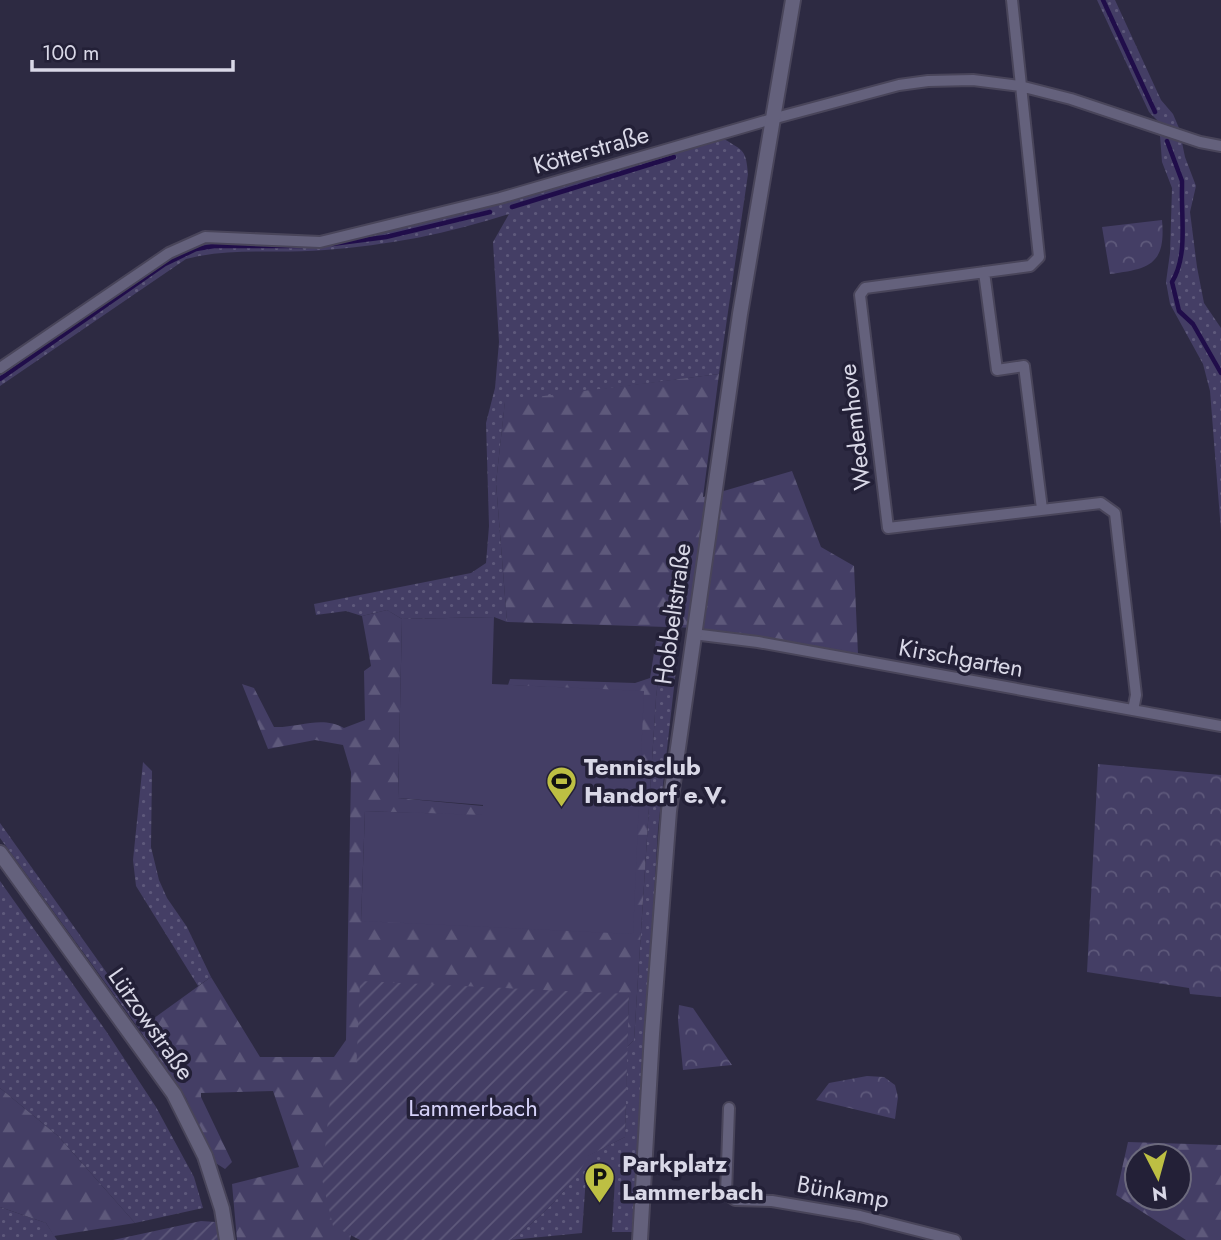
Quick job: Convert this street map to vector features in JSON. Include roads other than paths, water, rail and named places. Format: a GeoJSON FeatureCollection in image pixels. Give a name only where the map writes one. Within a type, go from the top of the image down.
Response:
{"type":"FeatureCollection","features":[{"type":"Feature","properties":{"kind":"street","name":"Hobbeltstraße"},"geometry":{"type":"LineString","coordinates":[[640,1240],[669,811],[740,314],[793,0]]}},
{"type":"Feature","properties":{"kind":"street","name":"Wedemhove"},"geometry":{"type":"LineString","coordinates":[[1012,0],[1039,257],[1030,267],[865,288],[860,295],[888,528],[1101,503],[1115,513],[1136,695],[1133,710]]}},
{"type":"Feature","properties":{"kind":"street","name":"Kötterstraße"},"geometry":{"type":"LineString","coordinates":[[0,368],[169,253],[205,237],[320,242],[500,198],[899,85],[973,80],[1020,86],[1071,99],[1200,142],[1221,146]]}},
{"type":"Feature","properties":{"kind":"street"},"geometry":{"type":"LineString","coordinates":[[985,272],[997,370],[1024,366],[1042,509]]}},
{"type":"Feature","properties":{"kind":"street","name":"Kirschgarten"},"geometry":{"type":"LineString","coordinates":[[693,634],[758,642],[1221,726]]}},
{"type":"Feature","properties":{"kind":"street","name":"Lützowstraße"},"geometry":{"type":"LineString","coordinates":[[0,853],[174,1094],[205,1156],[222,1209],[227,1240]]}},
{"type":"Feature","properties":{"kind":"street","name":"Bünkamp"},"geometry":{"type":"LineString","coordinates":[[729,1108],[726,1194],[735,1200],[772,1201],[880,1220],[955,1240]]}},
{"type":"Feature","properties":{"kind":"waterway"},"geometry":{"type":"LineString","coordinates":[[1103,0],[1155,112]]}},
{"type":"Feature","properties":{"kind":"waterway"},"geometry":{"type":"LineString","coordinates":[[1167,141],[1182,181],[1182,249],[1172,282],[1179,311],[1193,324],[1221,373]]}},
{"type":"Feature","properties":{"kind":"waterway"},"geometry":{"type":"LineString","coordinates":[[512,207],[674,157]]}},
{"type":"Feature","properties":{"kind":"waterway"},"geometry":{"type":"LineString","coordinates":[[332,244],[386,237],[490,212]]}},
{"type":"Feature","properties":{"kind":"waterway"},"geometry":{"type":"LineString","coordinates":[[0,379],[165,264],[196,249],[214,246],[302,246]]}},
{"type":"Feature","properties":{"kind":"place","name":"Tennisclub Handorf e.V."},"geometry":{"type":"Point","coordinates":[561,808]}},
{"type":"Feature","properties":{"kind":"place","name":"Parkplatz Lammerbach"},"geometry":{"type":"Point","coordinates":[599,1205]}},
{"type":"Feature","properties":{"kind":"park label","name":"Lammerbach"},"geometry":{"type":"Point","coordinates":[473,1108]}}]}
